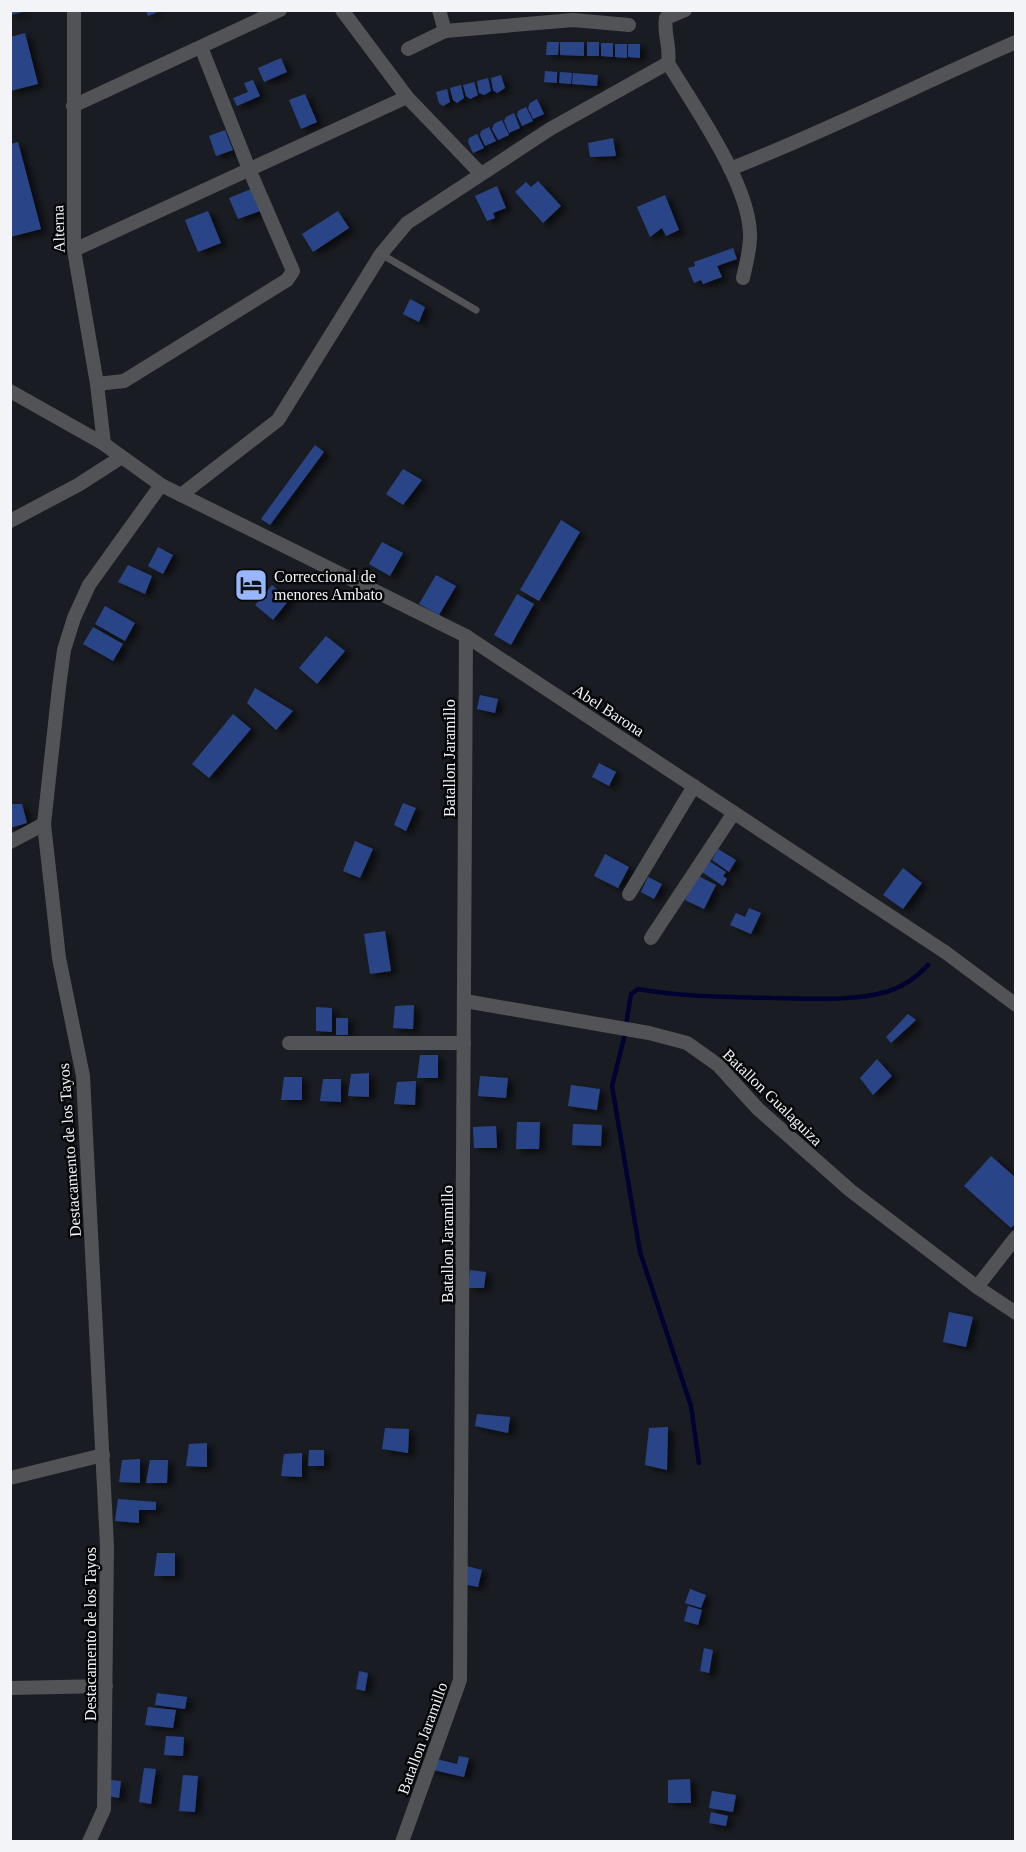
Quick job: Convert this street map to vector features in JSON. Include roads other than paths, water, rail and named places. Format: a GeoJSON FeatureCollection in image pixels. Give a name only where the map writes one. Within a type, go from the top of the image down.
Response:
{"type":"FeatureCollection","features":[{"type":"Feature","properties":{"kind":"street","name":"Alterna"},"geometry":{"type":"LineString","coordinates":[[74,10],[74,250],[97,384],[104,444]]}},
{"type":"Feature","properties":{"kind":"street"},"geometry":{"type":"LineString","coordinates":[[74,106],[280,10]]}},
{"type":"Feature","properties":{"kind":"street"},"geometry":{"type":"LineString","coordinates":[[342,10],[408,97],[481,174]]}},
{"type":"Feature","properties":{"kind":"street"},"geometry":{"type":"LineString","coordinates":[[439,10],[445,31]]}},
{"type":"Feature","properties":{"kind":"street"},"geometry":{"type":"LineString","coordinates":[[685,10],[666,18],[664,27],[671,50],[668,63],[730,169],[747,207],[751,235],[743,278]]}},
{"type":"Feature","properties":{"kind":"street"},"geometry":{"type":"LineString","coordinates":[[408,49],[445,31],[573,20],[629,25]]}},
{"type":"Feature","properties":{"kind":"street"},"geometry":{"type":"LineString","coordinates":[[730,169],[814,136],[901,93],[1016,42]]}},
{"type":"Feature","properties":{"kind":"street"},"geometry":{"type":"LineString","coordinates":[[97,384],[124,381],[287,280],[293,271],[249,169],[201,47]]}},
{"type":"Feature","properties":{"kind":"street"},"geometry":{"type":"LineString","coordinates":[[181,495],[278,420],[381,254],[407,223],[550,129],[668,63]]}},
{"type":"Feature","properties":{"kind":"street"},"geometry":{"type":"LineString","coordinates":[[74,250],[408,97]]}},
{"type":"Feature","properties":{"kind":"street","name":"Abel Barona"},"geometry":{"type":"LineString","coordinates":[[10,391],[104,444],[120,458],[161,485],[466,636],[945,952],[1016,1005]]}},
{"type":"Feature","properties":{"kind":"street"},"geometry":{"type":"LineString","coordinates":[[10,521],[78,485],[120,458]]}},
{"type":"Feature","properties":{"kind":"street","name":"Destacamento de los Tayos"},"geometry":{"type":"LineString","coordinates":[[89,1842],[104,1809],[107,1546],[103,1455],[83,1076],[59,958],[44,824],[64,650],[74,618],[89,585],[161,485]]}},
{"type":"Feature","properties":{"kind":"street","name":"Batallon Jaramillo"},"geometry":{"type":"LineString","coordinates":[[402,1842],[460,1680],[466,636]]}},
{"type":"Feature","properties":{"kind":"street"},"geometry":{"type":"LineString","coordinates":[[629,894],[694,786]]}},
{"type":"Feature","properties":{"kind":"street"},"geometry":{"type":"LineString","coordinates":[[651,938],[733,814]]}},
{"type":"Feature","properties":{"kind":"street"},"geometry":{"type":"LineString","coordinates":[[10,842],[44,824]]}},
{"type":"Feature","properties":{"kind":"street","name":"Batallon Gualaguiza"},"geometry":{"type":"LineString","coordinates":[[465,1001],[649,1033],[687,1043],[718,1065],[758,1109],[851,1191],[977,1287],[1016,1313]]}},
{"type":"Feature","properties":{"kind":"street"},"geometry":{"type":"LineString","coordinates":[[289,1043],[464,1043]]}},
{"type":"Feature","properties":{"kind":"street"},"geometry":{"type":"LineString","coordinates":[[977,1287],[1016,1237]]}},
{"type":"Feature","properties":{"kind":"street"},"geometry":{"type":"LineString","coordinates":[[10,1478],[103,1455]]}},
{"type":"Feature","properties":{"kind":"street"},"geometry":{"type":"LineString","coordinates":[[10,1688],[106,1686]]}},
{"type":"Feature","properties":{"kind":"lane"},"geometry":{"type":"LineString","coordinates":[[381,254],[476,310]]}},
{"type":"Feature","properties":{"kind":"waterway"},"geometry":{"type":"LineString","coordinates":[[699,1463],[691,1406],[640,1252],[612,1086],[624,1038],[631,994],[638,989],[671,994],[721,997],[814,999],[858,997],[898,988],[928,965]]}},
{"type":"Feature","properties":{"kind":"place","name":"Correccional de menores Ambato"},"geometry":{"type":"Point","coordinates":[251,585]}}]}
